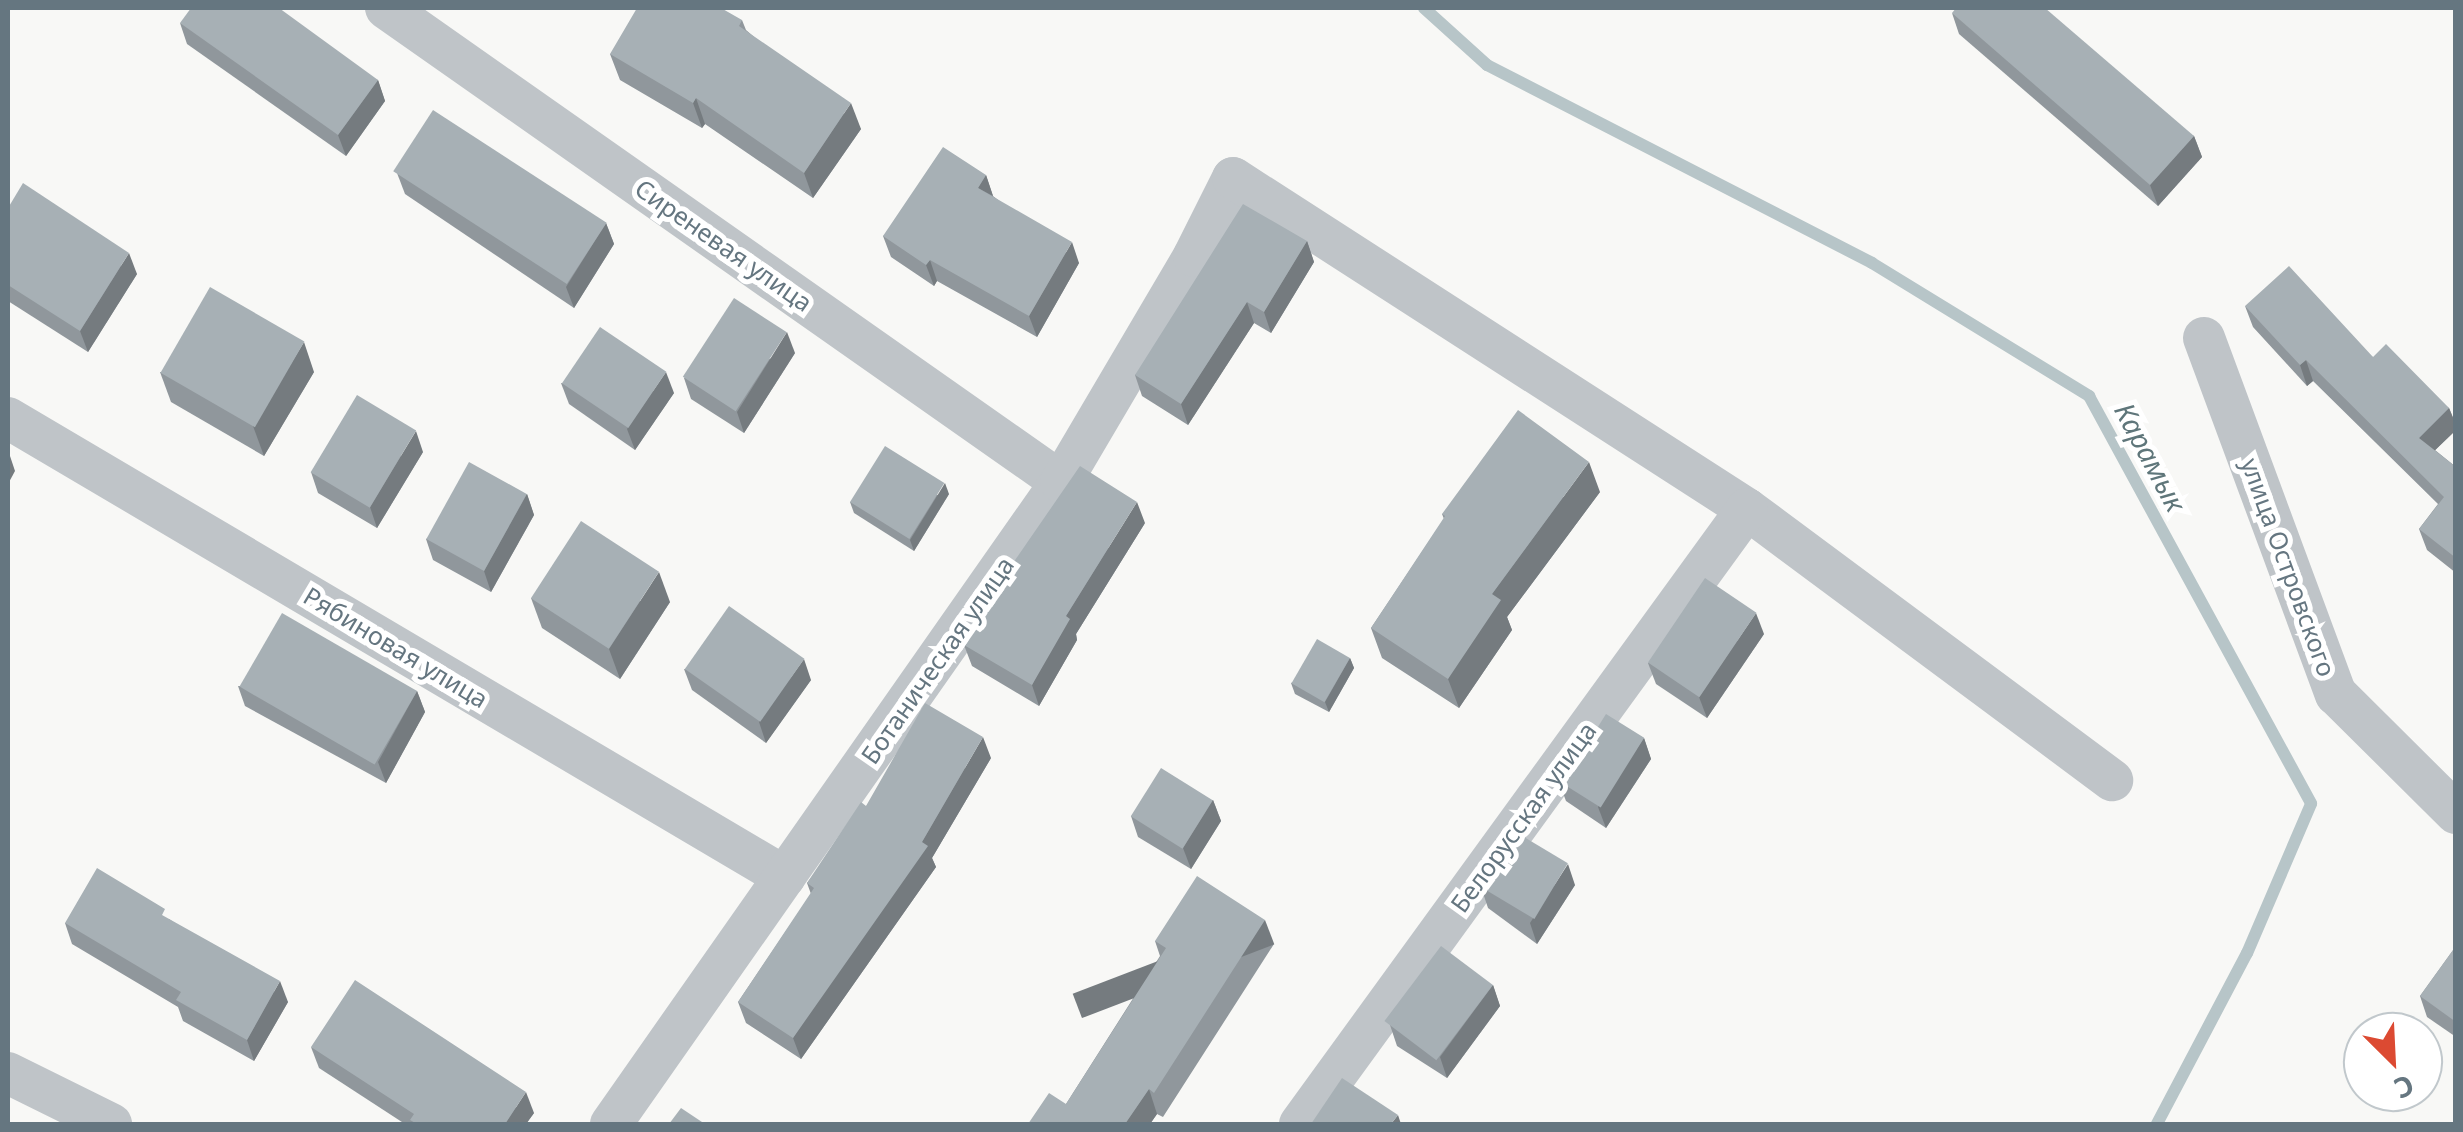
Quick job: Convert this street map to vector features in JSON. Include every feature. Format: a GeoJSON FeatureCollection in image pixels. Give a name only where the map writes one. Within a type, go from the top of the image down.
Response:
{"type":"FeatureCollection","features":[{"type":"Feature","properties":{"kind":"street","name":"Сиреневая улица"},"geometry":{"type":"LineString","coordinates":[[386,8],[1061,482]]}},
{"type":"Feature","properties":{"kind":"street","name":"Ботаническая улица"},"geometry":{"type":"LineString","coordinates":[[611,1124],[1061,482],[1194,256],[1234,178],[1746,509]]}},
{"type":"Feature","properties":{"kind":"street","name":"улица Островского"},"geometry":{"type":"LineString","coordinates":[[2204,338],[2336,694],[2456,813]]}},
{"type":"Feature","properties":{"kind":"street","name":"Рябиновая улица"},"geometry":{"type":"LineString","coordinates":[[8,418],[784,877]]}},
{"type":"Feature","properties":{"kind":"street"},"geometry":{"type":"LineString","coordinates":[[1746,509],[2112,780]]}},
{"type":"Feature","properties":{"kind":"street","name":"Белорусская улица"},"geometry":{"type":"LineString","coordinates":[[1300,1124],[1746,509]]}},
{"type":"Feature","properties":{"kind":"street"},"geometry":{"type":"LineString","coordinates":[[8,1073],[111,1124]]}},
{"type":"Feature","properties":{"kind":"building"},"geometry":{"type":"Polygon","coordinates":[[[191,8],[279,8],[378,80],[338,135],[180,23],[191,8]]]}},
{"type":"Feature","properties":{"kind":"building"},"geometry":{"type":"Polygon","coordinates":[[[637,8],[721,8],[742,20],[739,26],[851,103],[804,173],[696,98],[693,103],[610,54],[637,8]]]}},
{"type":"Feature","properties":{"kind":"building"},"geometry":{"type":"Polygon","coordinates":[[[1956,8],[2045,8],[2194,136],[2150,185],[1952,13],[1956,8]]]}},
{"type":"Feature","properties":{"kind":"building"},"geometry":{"type":"Polygon","coordinates":[[[433,110],[607,223],[567,284],[393,171],[433,110]]]}},
{"type":"Feature","properties":{"kind":"building"},"geometry":{"type":"Polygon","coordinates":[[[943,147],[986,175],[978,188],[1072,242],[1029,316],[930,260],[926,265],[883,236],[943,147]]]}},
{"type":"Feature","properties":{"kind":"building"},"geometry":{"type":"Polygon","coordinates":[[[23,183],[129,253],[80,331],[8,285],[8,208],[23,183]]]}},
{"type":"Feature","properties":{"kind":"building"},"geometry":{"type":"Polygon","coordinates":[[[1243,204],[1307,241],[1264,312],[1247,302],[1181,404],[1135,375],[1243,204]]]}},
{"type":"Feature","properties":{"kind":"building"},"geometry":{"type":"Polygon","coordinates":[[[2289,266],[2373,357],[2386,344],[2449,408],[2419,438],[2456,467],[2456,558],[2419,529],[2444,497],[2306,360],[2300,365],[2245,306],[2289,266]]]}},
{"type":"Feature","properties":{"kind":"building"},"geometry":{"type":"Polygon","coordinates":[[[210,287],[304,342],[255,427],[160,373],[210,287]]]}},
{"type":"Feature","properties":{"kind":"building"},"geometry":{"type":"Polygon","coordinates":[[[734,298],[787,332],[736,411],[683,377],[734,298]]]}},
{"type":"Feature","properties":{"kind":"building"},"geometry":{"type":"Polygon","coordinates":[[[600,327],[666,372],[628,428],[562,383],[600,327]]]}},
{"type":"Feature","properties":{"kind":"building"},"geometry":{"type":"Polygon","coordinates":[[[357,395],[416,431],[370,508],[311,472],[357,395]]]}},
{"type":"Feature","properties":{"kind":"building"},"geometry":{"type":"Polygon","coordinates":[[[1518,410],[1589,462],[1492,594],[1501,600],[1448,679],[1371,628],[1445,516],[1442,514],[1518,410]]]}},
{"type":"Feature","properties":{"kind":"building"},"geometry":{"type":"Polygon","coordinates":[[[885,446],[944,483],[909,539],[850,502],[885,446]]]}},
{"type":"Feature","properties":{"kind":"building"},"geometry":{"type":"Polygon","coordinates":[[[469,462],[527,494],[484,571],[426,539],[469,462]]]}},
{"type":"Feature","properties":{"kind":"building"},"geometry":{"type":"Polygon","coordinates":[[[1080,466],[1137,502],[1066,616],[1070,619],[1032,685],[964,645],[1002,579],[1080,466]]]}},
{"type":"Feature","properties":{"kind":"building"},"geometry":{"type":"Polygon","coordinates":[[[581,521],[659,572],[609,649],[531,598],[581,521]]]}},
{"type":"Feature","properties":{"kind":"building"},"geometry":{"type":"Polygon","coordinates":[[[1705,578],[1756,613],[1699,697],[1648,663],[1705,578]]]}},
{"type":"Feature","properties":{"kind":"building"},"geometry":{"type":"Polygon","coordinates":[[[729,606],[804,659],[760,722],[685,669],[729,606]]]}},
{"type":"Feature","properties":{"kind":"building"},"geometry":{"type":"Polygon","coordinates":[[[282,613],[417,691],[375,765],[240,687],[282,613]]]}},
{"type":"Feature","properties":{"kind":"building"},"geometry":{"type":"Polygon","coordinates":[[[1317,639],[1350,658],[1324,702],[1292,683],[1317,639]]]}},
{"type":"Feature","properties":{"kind":"building"},"geometry":{"type":"Polygon","coordinates":[[[925,703],[983,737],[922,842],[928,846],[793,1038],[738,1002],[814,888],[807,883],[861,802],[866,806],[925,703]]]}},
{"type":"Feature","properties":{"kind":"building"},"geometry":{"type":"Polygon","coordinates":[[[1606,714],[1644,738],[1601,807],[1563,784],[1606,714]]]}},
{"type":"Feature","properties":{"kind":"building"},"geometry":{"type":"Polygon","coordinates":[[[1161,768],[1213,800],[1183,849],[1131,816],[1161,768]]]}},
{"type":"Feature","properties":{"kind":"building"},"geometry":{"type":"Polygon","coordinates":[[[1519,834],[1568,863],[1534,919],[1486,890],[1519,834]]]}},
{"type":"Feature","properties":{"kind":"building"},"geometry":{"type":"Polygon","coordinates":[[[97,868],[165,909],[162,915],[280,981],[247,1040],[176,1000],[181,992],[65,923],[97,868]]]}},
{"type":"Feature","properties":{"kind":"building"},"geometry":{"type":"Polygon","coordinates":[[[1197,876],[1265,920],[1154,1093],[1149,1089],[1125,1124],[1028,1124],[1049,1093],[1066,1104],[1166,948],[1155,941],[1197,876]]]}},
{"type":"Feature","properties":{"kind":"building"},"geometry":{"type":"Polygon","coordinates":[[[1441,946],[1493,985],[1436,1060],[1384,1021],[1441,946]]]}},
{"type":"Feature","properties":{"kind":"building"},"geometry":{"type":"Polygon","coordinates":[[[2456,946],[2456,1022],[2420,996],[2456,946]]]}},
{"type":"Feature","properties":{"kind":"building"},"geometry":{"type":"Polygon","coordinates":[[[355,980],[526,1092],[505,1124],[417,1124],[410,1120],[414,1114],[311,1047],[355,980]]]}},
{"type":"Feature","properties":{"kind":"building"},"geometry":{"type":"Polygon","coordinates":[[[1342,1078],[1398,1115],[1391,1124],[1311,1124],[1342,1078]]]}},
{"type":"Feature","properties":{"kind":"building"},"geometry":{"type":"Polygon","coordinates":[[[681,1108],[705,1124],[669,1124],[681,1108]]]}},
{"type":"Feature","properties":{"kind":"waterway","name":"Карамык"},"geometry":{"type":"LineString","coordinates":[[1424,8],[1487,65],[1872,263],[2089,396],[2311,804],[2247,953],[2157,1124]]}}]}
